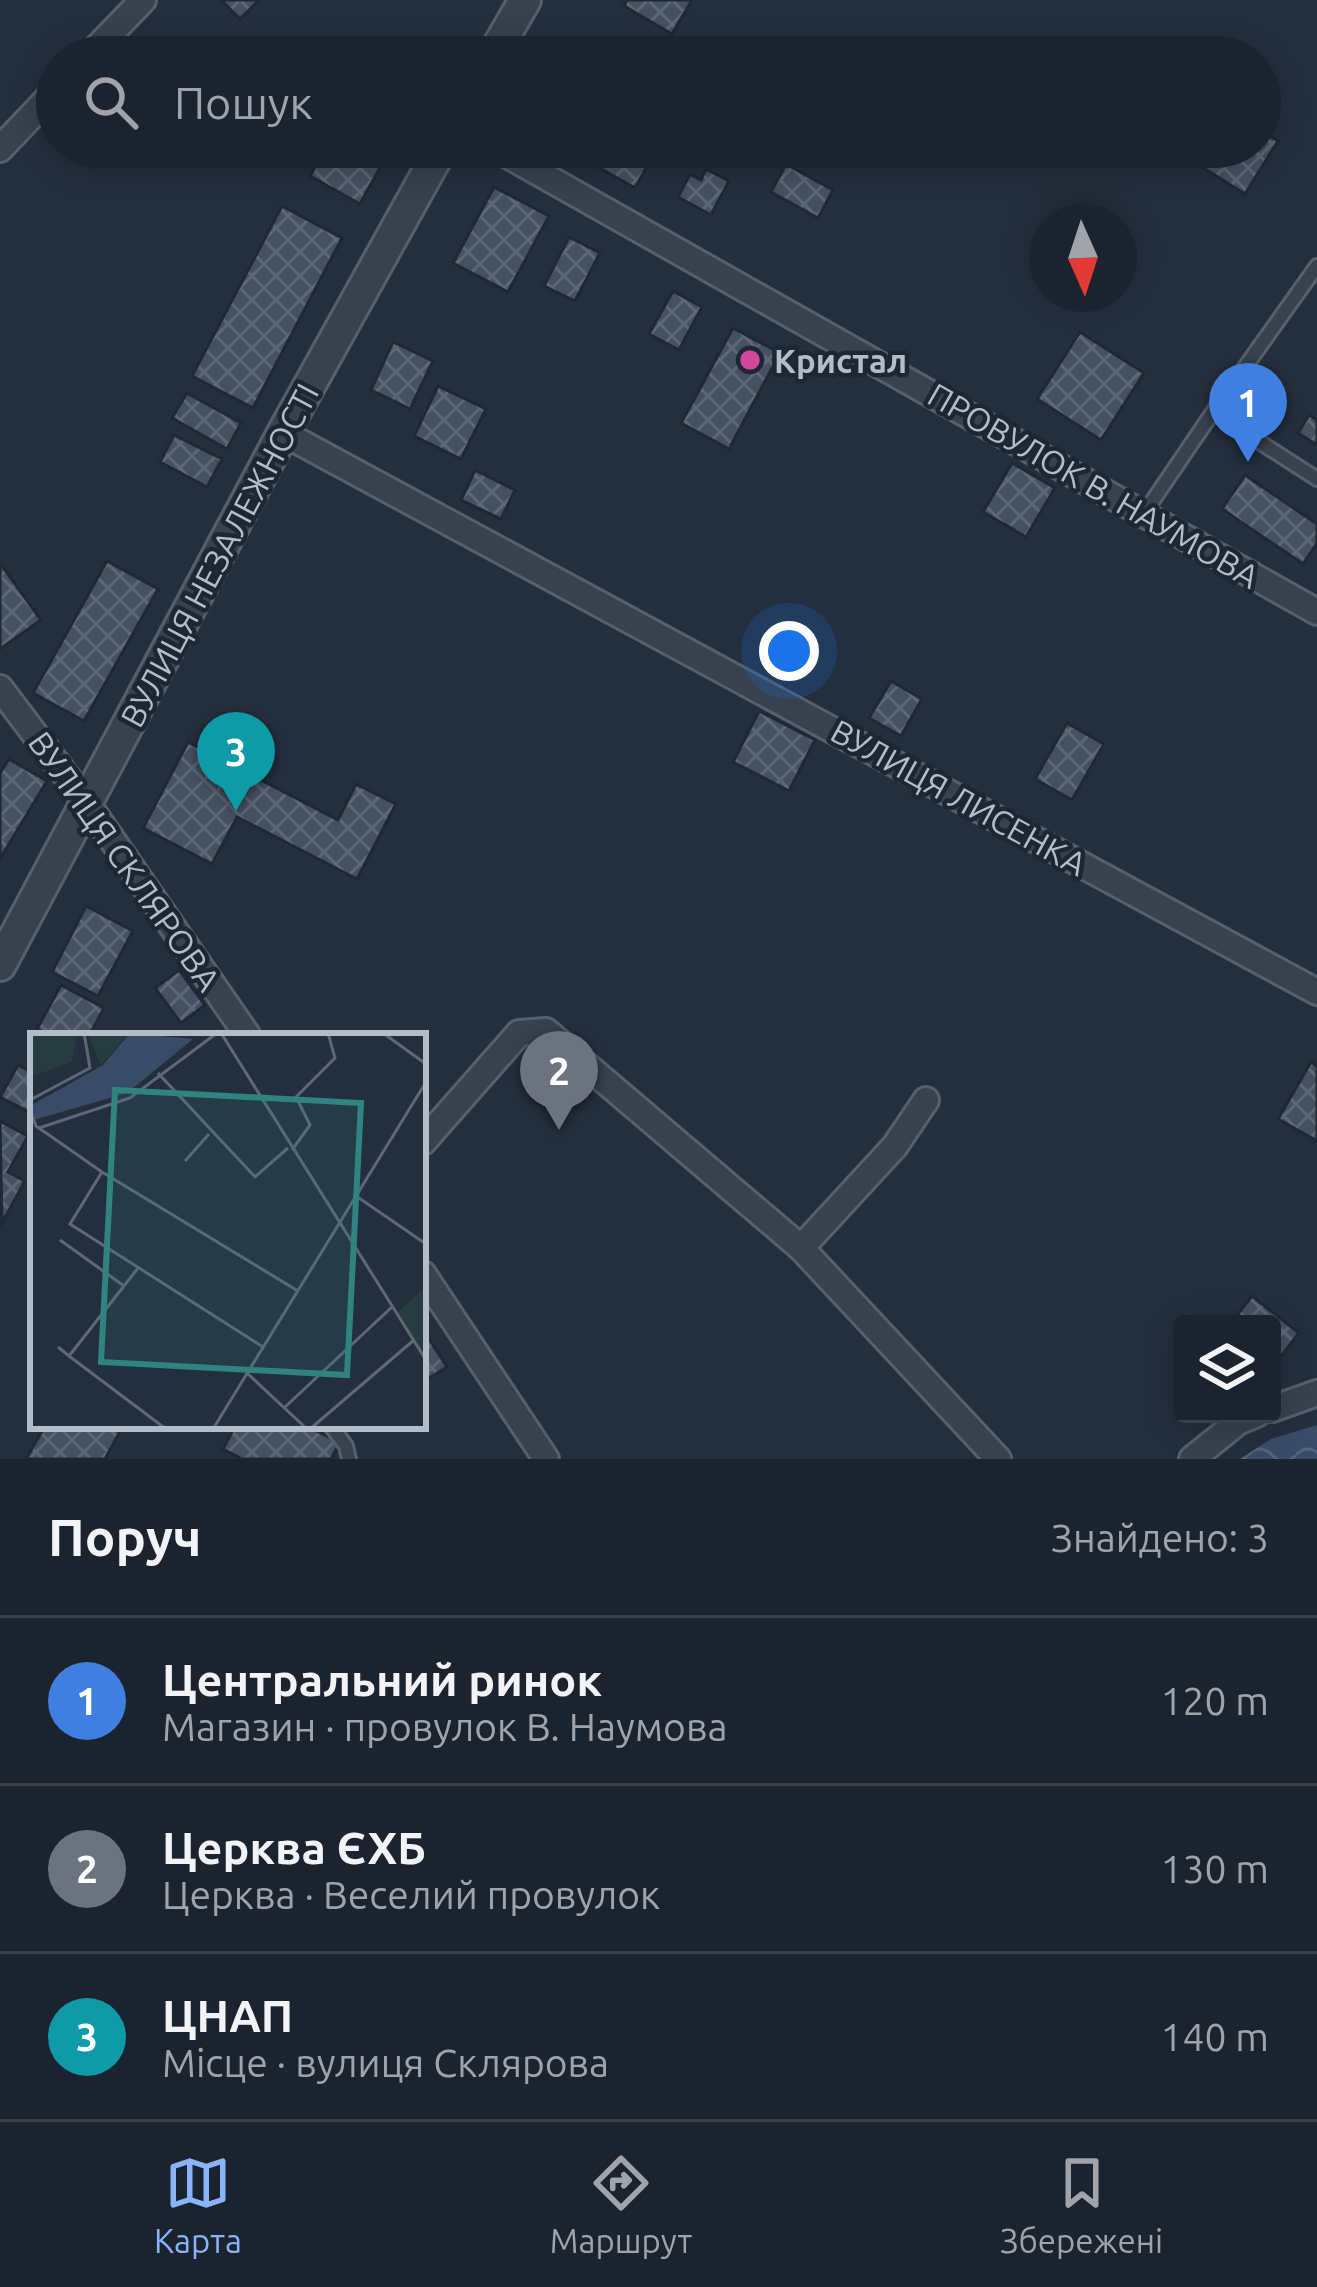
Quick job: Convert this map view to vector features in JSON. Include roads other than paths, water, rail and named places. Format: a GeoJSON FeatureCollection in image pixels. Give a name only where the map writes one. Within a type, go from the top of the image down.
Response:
{"type":"FeatureCollection","features":[{"type":"Feature","properties":{"kind":"street"},"geometry":{"type":"LineString","coordinates":[[108,36],[143,0]]}},
{"type":"Feature","properties":{"kind":"street"},"geometry":{"type":"LineString","coordinates":[[504,36],[525,0]]}},
{"type":"Feature","properties":{"kind":"street"},"geometry":{"type":"LineString","coordinates":[[0,148],[36,111]]}},
{"type":"Feature","properties":{"kind":"street","name":"ВУЛИЦЯ НЕЗАЛЕЖНОСТІ"},"geometry":{"type":"LineString","coordinates":[[1,962],[430,168]]}},
{"type":"Feature","properties":{"kind":"street","name":"ПРОВУЛОК В. НАУМОВА"},"geometry":{"type":"LineString","coordinates":[[531,168],[1317,612]]}},
{"type":"Feature","properties":{"kind":"street","name":"ВУЛИЦЯ ЛИСЕНКА"},"geometry":{"type":"LineString","coordinates":[[283,433],[1317,992]]}},
{"type":"Feature","properties":{"kind":"street","name":"ВУЛИЦЯ СКЛЯРОВА"},"geometry":{"type":"LineString","coordinates":[[0,688],[86,802],[246,1033]]}},
{"type":"Feature","properties":{"kind":"street"},"geometry":{"type":"LineString","coordinates":[[426,1139],[519,1033],[546,1031],[801,1249],[998,1459]]}},
{"type":"Feature","properties":{"kind":"street"},"geometry":{"type":"LineString","coordinates":[[801,1249],[895,1146],[926,1100]]}},
{"type":"Feature","properties":{"kind":"street"},"geometry":{"type":"LineString","coordinates":[[426,1279],[546,1459]]}},
{"type":"Feature","properties":{"kind":"street"},"geometry":{"type":"LineString","coordinates":[[1281,1406],[1317,1393]]}},
{"type":"Feature","properties":{"kind":"street"},"geometry":{"type":"LineString","coordinates":[[1192,1459],[1236,1423]]}},
{"type":"Feature","properties":{"kind":"lane"},"geometry":{"type":"LineString","coordinates":[[1145,512],[1317,266]]}},
{"type":"Feature","properties":{"kind":"lane"},"geometry":{"type":"LineString","coordinates":[[1214,412],[1317,478]]}},
{"type":"Feature","properties":{"kind":"lane"},"geometry":{"type":"LineString","coordinates":[[333,1429],[349,1459]]}},
{"type":"Feature","properties":{"kind":"water"},"geometry":{"type":"Polygon","coordinates":[[[1317,1425],[1317,1459],[1240,1459],[1271,1439],[1317,1425]]]}},
{"type":"Feature","properties":{"kind":"place","name":"Кристал"},"geometry":{"type":"Point","coordinates":[750,360]}},
{"type":"Feature","properties":{"kind":"place","name":"Центральний ринок"},"geometry":{"type":"Point","coordinates":[1248,462]}},
{"type":"Feature","properties":{"kind":"place","name":"ЦНАП"},"geometry":{"type":"Point","coordinates":[236,811]}},
{"type":"Feature","properties":{"kind":"place","name":"Церква ЄХБ"},"geometry":{"type":"Point","coordinates":[559,1130]}}]}
